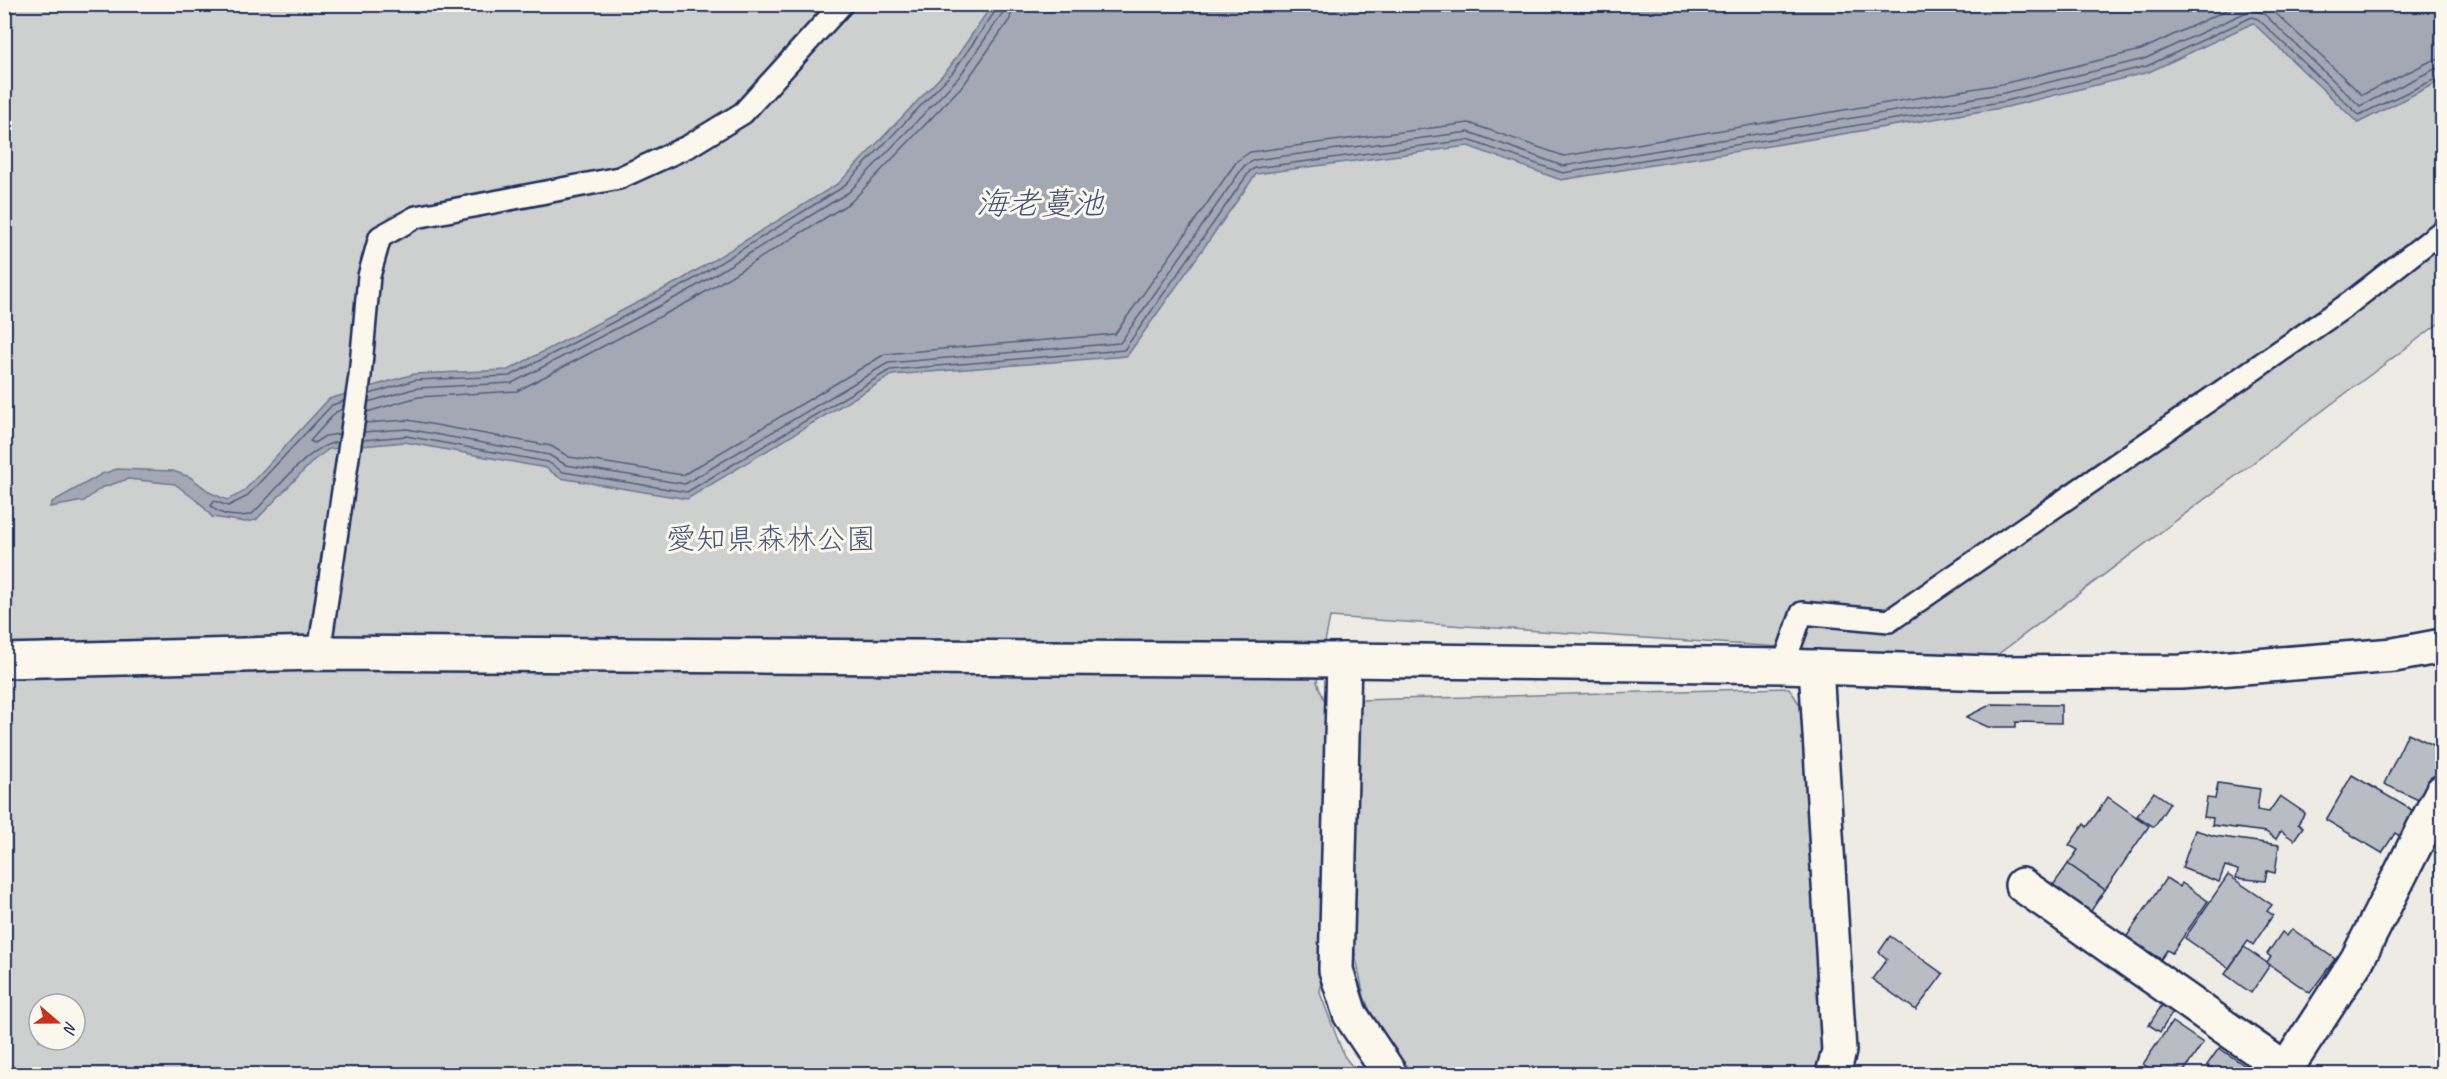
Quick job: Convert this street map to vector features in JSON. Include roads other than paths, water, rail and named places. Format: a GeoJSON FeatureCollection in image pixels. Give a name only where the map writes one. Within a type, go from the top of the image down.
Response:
{"type":"FeatureCollection","features":[{"type":"Feature","properties":{"kind":"street"},"geometry":{"type":"LineString","coordinates":[[4,661],[319,653],[1344,660],[1783,666],[1990,673],[2181,672],[2394,654],[2442,646]]}},
{"type":"Feature","properties":{"kind":"street"},"geometry":{"type":"LineString","coordinates":[[1344,660],[1336,970],[1350,1014],[1390,1074]]}},
{"type":"Feature","properties":{"kind":"street"},"geometry":{"type":"LineString","coordinates":[[1816,667],[1839,1051],[1833,1074]]}},
{"type":"Feature","properties":{"kind":"street"},"geometry":{"type":"LineString","coordinates":[[2022,885],[2284,1072],[2357,960],[2442,792]]}},
{"type":"Feature","properties":{"kind":"lane"},"geometry":{"type":"LineString","coordinates":[[319,653],[360,376],[369,276],[380,237],[416,217],[619,178],[689,146],[743,113],[842,4]]}},
{"type":"Feature","properties":{"kind":"lane"},"geometry":{"type":"LineString","coordinates":[[1783,666],[1802,613],[1888,621],[2348,305],[2442,231]]}},
{"type":"Feature","properties":{"kind":"water","name":"海老蔓池"},"geometry":{"type":"Polygon","coordinates":[[[992,5],[2442,5],[2442,80],[2358,123],[2253,23],[2149,72],[2007,107],[1561,180],[1468,146],[1256,174],[1127,356],[892,375],[687,499],[560,478],[546,468],[405,442],[329,449],[314,460],[256,520],[245,522],[212,517],[201,504],[175,484],[128,479],[101,488],[84,501],[50,507],[52,502],[102,474],[117,469],[173,471],[190,477],[211,493],[227,500],[242,493],[329,399],[414,374],[508,370],[681,280],[839,183],[949,68],[992,5]]]}},
{"type":"Feature","properties":{"kind":"park label","name":"愛知県森林公園"},"geometry":{"type":"Point","coordinates":[771,539]}}]}
